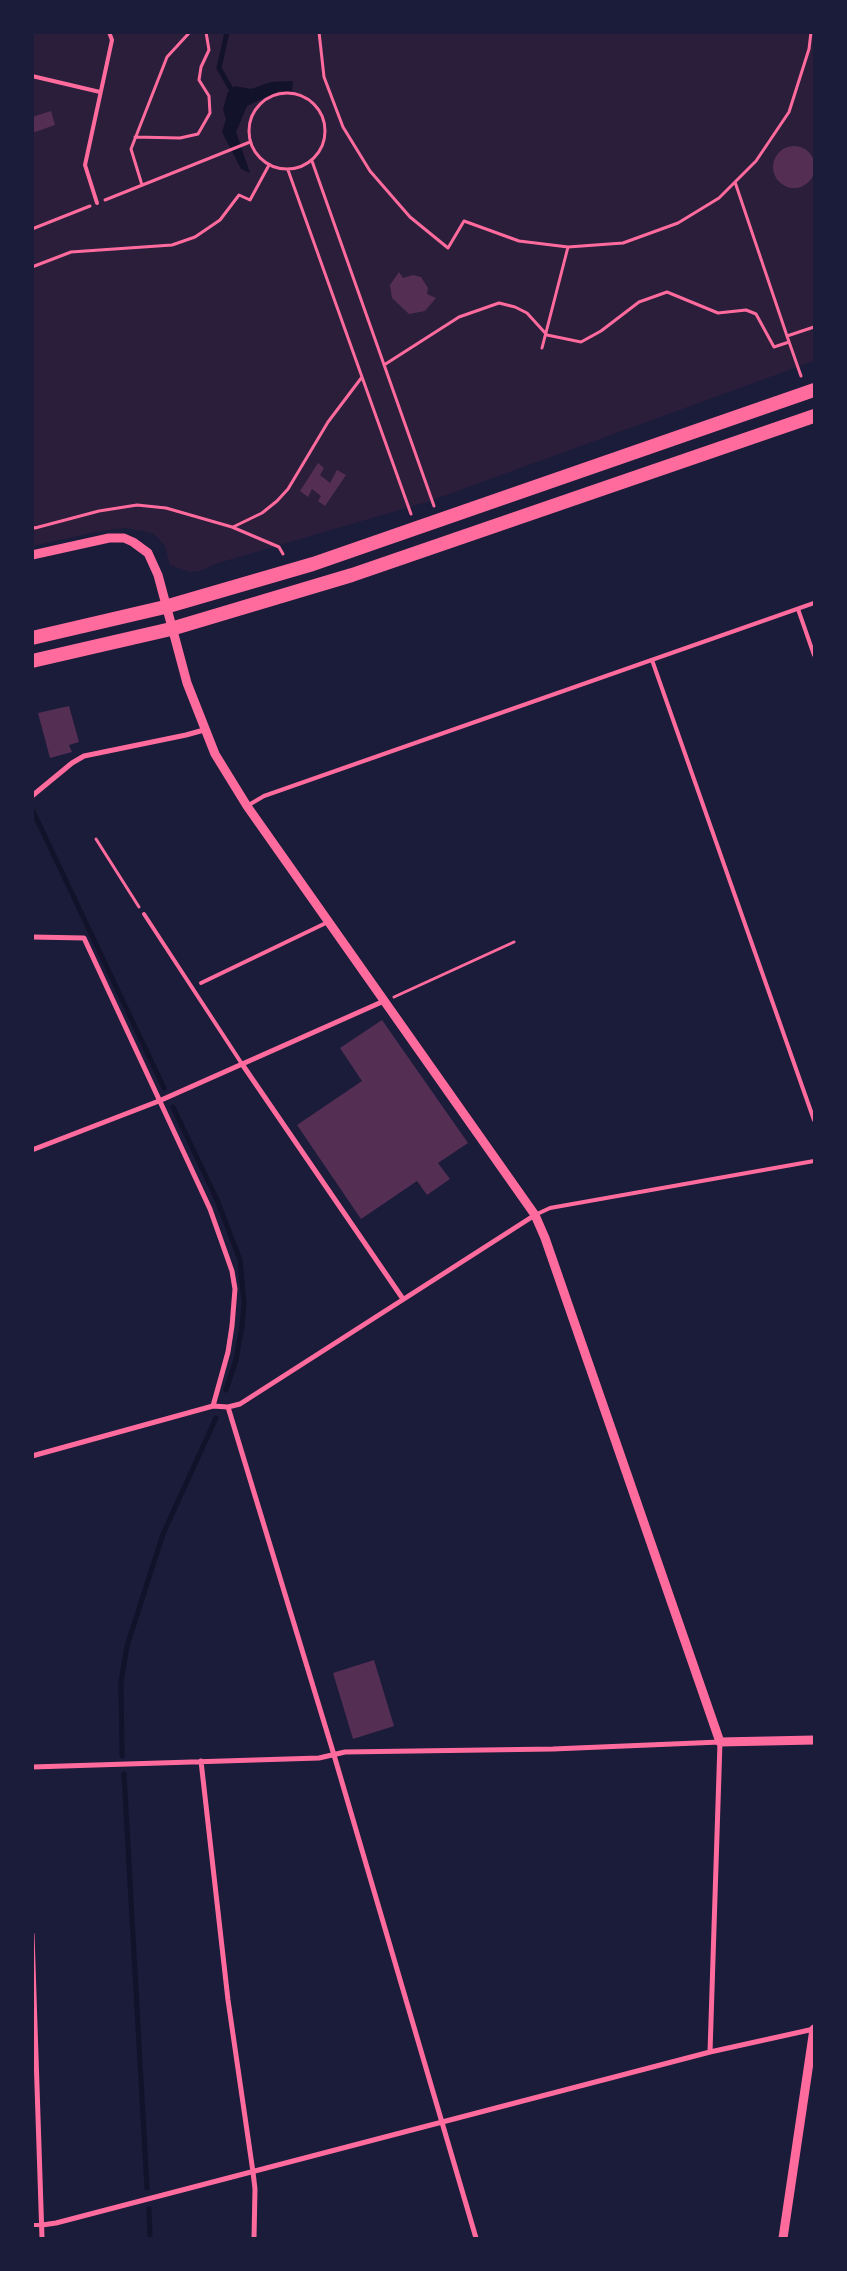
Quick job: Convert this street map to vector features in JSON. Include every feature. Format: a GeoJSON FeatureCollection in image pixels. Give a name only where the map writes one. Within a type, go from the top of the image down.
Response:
{"type":"FeatureCollection","features":[{"type":"Feature","properties":{"kind":"highway"},"geometry":{"type":"LineString","coordinates":[[32,638],[165,606],[313,564],[814,390]]}},
{"type":"Feature","properties":{"kind":"highway"},"geometry":{"type":"LineString","coordinates":[[32,661],[172,629],[352,574],[814,416]]}},
{"type":"Feature","properties":{"kind":"street"},"geometry":{"type":"LineString","coordinates":[[32,555],[109,538],[124,538],[139,544],[148,553],[154,562],[187,683],[215,754],[248,806],[535,1215],[545,1238],[720,1742],[710,2052]]}},
{"type":"Feature","properties":{"kind":"street"},"geometry":{"type":"LineString","coordinates":[[32,796],[72,763],[84,756],[204,730]]}},
{"type":"Feature","properties":{"kind":"street"},"geometry":{"type":"LineString","coordinates":[[32,937],[84,938],[210,1209],[232,1271],[235,1289],[228,1352],[213,1406]]}},
{"type":"Feature","properties":{"kind":"street"},"geometry":{"type":"LineString","coordinates":[[32,1150],[159,1101],[384,1001]]}},
{"type":"Feature","properties":{"kind":"street"},"geometry":{"type":"LineString","coordinates":[[242,1064],[403,1299]]}},
{"type":"Feature","properties":{"kind":"street"},"geometry":{"type":"LineString","coordinates":[[32,1456],[213,1406],[228,1407],[240,1404],[535,1215]]}},
{"type":"Feature","properties":{"kind":"street"},"geometry":{"type":"LineString","coordinates":[[228,1407],[334,1755],[476,2238]]}},
{"type":"Feature","properties":{"kind":"street"},"geometry":{"type":"LineString","coordinates":[[32,1767],[319,1758],[345,1752],[553,1749],[814,1740]]}},
{"type":"Feature","properties":{"kind":"street"},"geometry":{"type":"LineString","coordinates":[[201,1762],[228,2000],[253,2172],[255,2190],[254,2238]]}},
{"type":"Feature","properties":{"kind":"street"},"geometry":{"type":"LineString","coordinates":[[32,1934],[42,2238]]}},
{"type":"Feature","properties":{"kind":"street"},"geometry":{"type":"LineString","coordinates":[[42,2224],[56,2224],[710,2052],[814,2029],[783,2238]]}},
{"type":"Feature","properties":{"kind":"lane"},"geometry":{"type":"LineString","coordinates":[[97,203],[85,165],[112,40],[110,32]]}},
{"type":"Feature","properties":{"kind":"lane"},"geometry":{"type":"LineString","coordinates":[[32,76],[100,92]]}},
{"type":"Feature","properties":{"kind":"lane"},"geometry":{"type":"LineString","coordinates":[[248,806],[264,796],[814,603]]}},
{"type":"Feature","properties":{"kind":"lane"},"geometry":{"type":"LineString","coordinates":[[798,609],[814,655]]}},
{"type":"Feature","properties":{"kind":"lane"},"geometry":{"type":"LineString","coordinates":[[652,660],[814,1120]]}},
{"type":"Feature","properties":{"kind":"lane"},"geometry":{"type":"LineString","coordinates":[[144,914],[242,1064]]}},
{"type":"Feature","properties":{"kind":"lane"},"geometry":{"type":"LineString","coordinates":[[201,983],[329,922]]}},
{"type":"Feature","properties":{"kind":"lane"},"geometry":{"type":"LineString","coordinates":[[535,1215],[550,1208],[814,1161]]}},
{"type":"Feature","properties":{"kind":"lane"},"geometry":{"type":"LineString","coordinates":[[32,2225],[42,2224]]}},
{"type":"Feature","properties":{"kind":"path"},"geometry":{"type":"LineString","coordinates":[[142,185],[131,149],[167,57],[190,32]]}},
{"type":"Feature","properties":{"kind":"path"},"geometry":{"type":"LineString","coordinates":[[135,137],[180,138],[198,134],[210,113],[209,96],[199,80],[201,67],[209,50],[206,32]]}},
{"type":"Feature","properties":{"kind":"path"},"geometry":{"type":"LineString","coordinates":[[319,32],[324,78],[343,127],[370,171],[410,217],[448,248],[464,221],[519,241],[568,247],[623,243],[678,223],[719,198],[756,162],[789,112],[809,49],[811,32]]}},
{"type":"Feature","properties":{"kind":"path"},"geometry":{"type":"LineString","coordinates":[[279,93],[298,94],[315,104],[322,115],[325,127],[325,140],[320,152],[312,161],[301,168],[288,170],[269,165],[256,154],[250,142],[248,130],[251,117],[257,106],[267,98],[279,93]]}},
{"type":"Feature","properties":{"kind":"path"},"geometry":{"type":"LineString","coordinates":[[32,229],[250,142]]}},
{"type":"Feature","properties":{"kind":"path"},"geometry":{"type":"LineString","coordinates":[[312,161],[434,507]]}},
{"type":"Feature","properties":{"kind":"path"},"geometry":{"type":"LineString","coordinates":[[32,267],[71,252],[172,245],[195,237],[220,220],[238,195],[250,200],[269,165]]}},
{"type":"Feature","properties":{"kind":"path"},"geometry":{"type":"LineString","coordinates":[[288,170],[411,514]]}},
{"type":"Feature","properties":{"kind":"path"},"geometry":{"type":"LineString","coordinates":[[735,182],[801,376]]}},
{"type":"Feature","properties":{"kind":"path"},"geometry":{"type":"LineString","coordinates":[[542,348],[547,335],[568,247]]}},
{"type":"Feature","properties":{"kind":"path"},"geometry":{"type":"LineString","coordinates":[[384,365],[459,317],[499,303],[514,306],[527,313],[547,335],[580,342],[601,331],[639,302],[667,292],[718,313],[746,310],[756,314],[774,347],[789,342]]}},
{"type":"Feature","properties":{"kind":"path"},"geometry":{"type":"LineString","coordinates":[[787,336],[814,327]]}},
{"type":"Feature","properties":{"kind":"path"},"geometry":{"type":"LineString","coordinates":[[232,527],[262,513],[282,495],[328,422],[362,377]]}},
{"type":"Feature","properties":{"kind":"path"},"geometry":{"type":"LineString","coordinates":[[32,528],[99,511],[137,505],[166,508],[232,527],[280,547],[284,554]]}},
{"type":"Feature","properties":{"kind":"path"},"geometry":{"type":"LineString","coordinates":[[96,839],[144,914]]}},
{"type":"Feature","properties":{"kind":"path"},"geometry":{"type":"LineString","coordinates":[[384,1001],[514,942]]}},
{"type":"Feature","properties":{"kind":"shaded area"},"geometry":{"type":"Polygon","coordinates":[[[32,33],[814,33],[814,361],[430,501],[215,564],[200,571],[190,572],[170,565],[165,546],[153,533],[125,528],[101,531],[33,546],[32,33]]]}},
{"type":"Feature","properties":{"kind":"shaded area"},"geometry":{"type":"Polygon","coordinates":[[[293,81],[292,91],[279,91],[247,106],[236,132],[250,173],[241,169],[222,132],[226,119],[223,109],[228,92],[235,86],[251,89],[271,82],[293,81]]]}},
{"type":"Feature","properties":{"kind":"building"},"geometry":{"type":"Polygon","coordinates":[[[51,111],[55,125],[32,133],[32,117],[51,111]]]}},
{"type":"Feature","properties":{"kind":"building"},"geometry":{"type":"Polygon","coordinates":[[[798,146],[806,149],[812,155],[815,167],[812,179],[806,185],[790,188],[782,185],[776,179],[773,163],[776,155],[782,149],[798,146]]]}},
{"type":"Feature","properties":{"kind":"building"},"geometry":{"type":"Polygon","coordinates":[[[399,272],[403,278],[413,275],[421,277],[428,288],[427,294],[436,298],[425,311],[409,314],[392,298],[390,285],[399,272]]]}},
{"type":"Feature","properties":{"kind":"building"},"geometry":{"type":"Polygon","coordinates":[[[318,463],[324,468],[320,475],[330,483],[337,470],[346,475],[325,506],[318,501],[321,496],[312,489],[308,497],[300,491],[318,463]]]}},
{"type":"Feature","properties":{"kind":"building"},"geometry":{"type":"Polygon","coordinates":[[[69,706],[79,742],[69,745],[72,752],[50,758],[38,713],[69,706]]]}},
{"type":"Feature","properties":{"kind":"building"},"geometry":{"type":"Polygon","coordinates":[[[382,1020],[468,1143],[438,1163],[450,1179],[427,1195],[417,1181],[361,1219],[297,1125],[362,1081],[340,1048],[382,1020]]]}},
{"type":"Feature","properties":{"kind":"building"},"geometry":{"type":"Polygon","coordinates":[[[374,1660],[394,1726],[353,1739],[333,1673],[374,1660]]]}},
{"type":"Feature","properties":{"kind":"waterway"},"geometry":{"type":"LineString","coordinates":[[227,32],[219,68],[231,89]]}},
{"type":"Feature","properties":{"kind":"waterway"},"geometry":{"type":"LineString","coordinates":[[33,811],[164,1088]]}},
{"type":"Feature","properties":{"kind":"waterway"},"geometry":{"type":"LineString","coordinates":[[173,1107],[217,1200],[240,1260],[244,1303],[242,1326],[236,1360],[226,1390]]}},
{"type":"Feature","properties":{"kind":"waterway"},"geometry":{"type":"LineString","coordinates":[[122,1756],[121,1682],[127,1646],[163,1534],[216,1418]]}},
{"type":"Feature","properties":{"kind":"waterway"},"geometry":{"type":"LineString","coordinates":[[124,1774],[147,2188]]}},
{"type":"Feature","properties":{"kind":"waterway"},"geometry":{"type":"LineString","coordinates":[[149,2209],[150,2238]]}}]}
